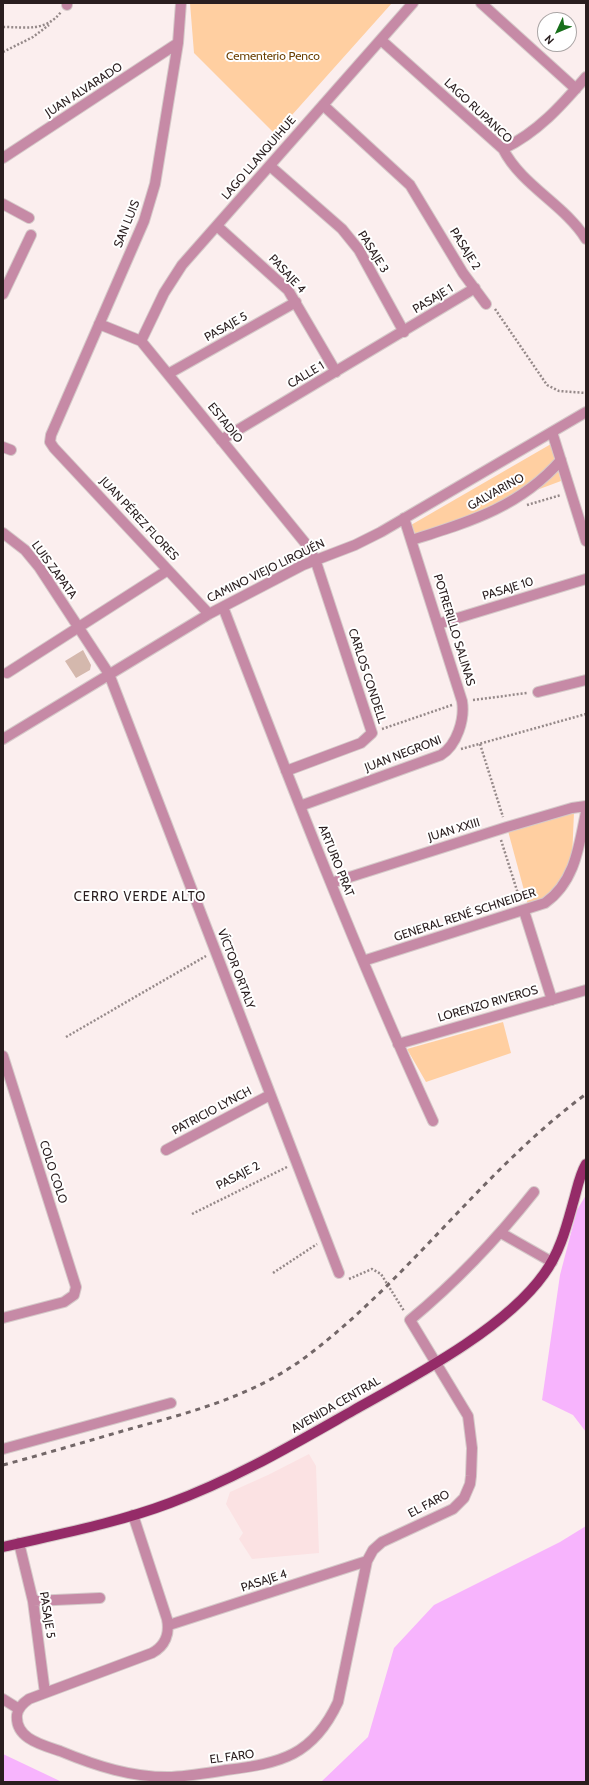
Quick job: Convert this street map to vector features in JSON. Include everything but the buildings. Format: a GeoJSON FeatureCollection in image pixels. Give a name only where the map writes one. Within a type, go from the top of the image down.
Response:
{"type":"FeatureCollection","features":[{"type":"Feature","properties":{"kind":"main road","name":"AVENIDA CENTRAL"},"geometry":{"type":"LineString","coordinates":[[3,1547],[133,1515],[193,1495],[247,1470],[435,1363],[476,1335],[511,1308],[533,1287],[552,1262],[564,1235],[581,1175],[586,1164]]}},
{"type":"Feature","properties":{"kind":"street","name":"SAN LUIS"},"geometry":{"type":"LineString","coordinates":[[50,442],[51,435],[150,204],[159,161],[178,43],[181,3]]}},
{"type":"Feature","properties":{"kind":"street","name":"LAGO LLANQUIHUE"},"geometry":{"type":"LineString","coordinates":[[141,341],[169,283],[182,265],[413,3]]}},
{"type":"Feature","properties":{"kind":"street"},"geometry":{"type":"LineString","coordinates":[[481,3],[576,89]]}},
{"type":"Feature","properties":{"kind":"street","name":"LAGO RUPANCO"},"geometry":{"type":"LineString","coordinates":[[381,40],[503,149],[513,165],[571,219],[586,239]]}},
{"type":"Feature","properties":{"kind":"street","name":"JUAN ALVARADO"},"geometry":{"type":"LineString","coordinates":[[3,158],[178,43]]}},
{"type":"Feature","properties":{"kind":"street"},"geometry":{"type":"LineString","coordinates":[[503,149],[539,127],[586,77]]}},
{"type":"Feature","properties":{"kind":"street","name":"PASAJE 2"},"geometry":{"type":"LineString","coordinates":[[323,105],[410,185],[460,268],[476,288],[486,304]]}},
{"type":"Feature","properties":{"kind":"street","name":"PASAJE 3"},"geometry":{"type":"LineString","coordinates":[[270,166],[342,229],[351,240],[359,250],[404,332]]}},
{"type":"Feature","properties":{"kind":"street"},"geometry":{"type":"LineString","coordinates":[[3,204],[29,218]]}},
{"type":"Feature","properties":{"kind":"street","name":"PASAJE 4"},"geometry":{"type":"LineString","coordinates":[[217,226],[279,281],[296,302],[336,372]]}},
{"type":"Feature","properties":{"kind":"street"},"geometry":{"type":"LineString","coordinates":[[3,294],[30,235]]}},
{"type":"Feature","properties":{"kind":"street","name":"PASAJE 1"},"geometry":{"type":"LineString","coordinates":[[404,332],[476,288]]}},
{"type":"Feature","properties":{"kind":"street","name":"PASAJE 5"},"geometry":{"type":"LineString","coordinates":[[168,374],[296,302]]}},
{"type":"Feature","properties":{"kind":"street","name":"ESTADIO"},"geometry":{"type":"LineString","coordinates":[[99,324],[141,341],[306,544],[315,559]]}},
{"type":"Feature","properties":{"kind":"street","name":"CALLE 1"},"geometry":{"type":"LineString","coordinates":[[222,440],[404,332]]}},
{"type":"Feature","properties":{"kind":"street","name":"CAMINO VIEJO LIRQUÉN"},"geometry":{"type":"LineString","coordinates":[[3,739],[223,606],[315,559],[355,545],[586,412]]}},
{"type":"Feature","properties":{"kind":"street"},"geometry":{"type":"LineString","coordinates":[[552,432],[586,541]]}},
{"type":"Feature","properties":{"kind":"street","name":"JUAN PÉREZ FLORES"},"geometry":{"type":"LineString","coordinates":[[50,442],[209,614]]}},
{"type":"Feature","properties":{"kind":"street","name":"GALVARINO"},"geometry":{"type":"LineString","coordinates":[[412,540],[476,520],[492,512],[535,486],[561,460]]}},
{"type":"Feature","properties":{"kind":"street","name":"POTRERILLO SALINAS"},"geometry":{"type":"LineString","coordinates":[[404,518],[464,711],[454,740],[448,749]]}},
{"type":"Feature","properties":{"kind":"street","name":"LUIS ZAPATA"},"geometry":{"type":"LineString","coordinates":[[3,533],[16,542],[32,559],[109,674]]}},
{"type":"Feature","properties":{"kind":"street","name":"CARLOS CONDELL"},"geometry":{"type":"LineString","coordinates":[[286,771],[361,743],[372,733],[315,559]]}},
{"type":"Feature","properties":{"kind":"street"},"geometry":{"type":"LineString","coordinates":[[7,673],[168,570]]}},
{"type":"Feature","properties":{"kind":"street","name":"PASAJE 10"},"geometry":{"type":"LineString","coordinates":[[438,624],[586,578]]}},
{"type":"Feature","properties":{"kind":"street","name":"ARTURO PRAT"},"geometry":{"type":"LineString","coordinates":[[223,606],[286,771],[331,883],[398,1044],[433,1121]]}},
{"type":"Feature","properties":{"kind":"street","name":"VÍCTOR ORTALY"},"geometry":{"type":"LineString","coordinates":[[109,674],[339,1273]]}},
{"type":"Feature","properties":{"kind":"street"},"geometry":{"type":"LineString","coordinates":[[538,692],[586,680]]}},
{"type":"Feature","properties":{"kind":"street","name":"JUAN NEGRONI"},"geometry":{"type":"LineString","coordinates":[[300,806],[441,755],[448,749]]}},
{"type":"Feature","properties":{"kind":"street","name":"JUAN XXIII"},"geometry":{"type":"LineString","coordinates":[[331,883],[502,829],[572,808],[586,806]]}},
{"type":"Feature","properties":{"kind":"street","name":"GENERAL RENÉ SCHNEIDER"},"geometry":{"type":"LineString","coordinates":[[363,961],[524,912],[545,903],[563,886],[574,863],[586,812]]}},
{"type":"Feature","properties":{"kind":"street"},"geometry":{"type":"LineString","coordinates":[[524,912],[552,1000]]}},
{"type":"Feature","properties":{"kind":"street","name":"LORENZO RIVEROS"},"geometry":{"type":"LineString","coordinates":[[398,1044],[586,990]]}},
{"type":"Feature","properties":{"kind":"street","name":"COLO COLO"},"geometry":{"type":"LineString","coordinates":[[3,1057],[75,1283],[74,1295],[64,1302],[3,1318]]}},
{"type":"Feature","properties":{"kind":"street","name":"PATRICIO LYNCH"},"geometry":{"type":"LineString","coordinates":[[166,1150],[270,1095]]}},
{"type":"Feature","properties":{"kind":"street"},"geometry":{"type":"LineString","coordinates":[[410,1320],[461,1276],[501,1233],[534,1192]]}},
{"type":"Feature","properties":{"kind":"street"},"geometry":{"type":"LineString","coordinates":[[501,1233],[552,1262]]}},
{"type":"Feature","properties":{"kind":"street","name":"EL FARO"},"geometry":{"type":"LineString","coordinates":[[19,1709],[18,1725],[28,1738],[76,1758],[128,1773],[158,1777],[188,1776],[260,1766],[284,1759],[296,1752],[313,1738],[327,1722],[338,1702],[367,1561],[373,1550],[382,1542],[453,1509],[464,1498],[470,1484],[472,1448],[468,1416],[461,1401],[435,1363],[410,1320]]}},
{"type":"Feature","properties":{"kind":"street"},"geometry":{"type":"LineString","coordinates":[[3,1449],[172,1403]]}},
{"type":"Feature","properties":{"kind":"street"},"geometry":{"type":"LineString","coordinates":[[3,1699],[19,1709],[25,1702],[46,1692],[157,1650],[165,1641],[168,1625],[133,1515]]}},
{"type":"Feature","properties":{"kind":"street","name":"PASAJE 5"},"geometry":{"type":"LineString","coordinates":[[19,1543],[33,1601],[46,1692]]}},
{"type":"Feature","properties":{"kind":"street","name":"PASAJE 4"},"geometry":{"type":"LineString","coordinates":[[168,1625],[367,1561]]}},
{"type":"Feature","properties":{"kind":"street"},"geometry":{"type":"LineString","coordinates":[[33,1601],[100,1598]]}},
{"type":"Feature","properties":{"kind":"path"},"geometry":{"type":"LineString","coordinates":[[3,52],[33,37],[50,24],[67,4]]}},
{"type":"Feature","properties":{"kind":"path"},"geometry":{"type":"LineString","coordinates":[[3,27],[28,27],[50,24]]}},
{"type":"Feature","properties":{"kind":"path"},"geometry":{"type":"LineString","coordinates":[[486,304],[495,308],[546,386],[559,391],[586,392]]}},
{"type":"Feature","properties":{"kind":"path"},"geometry":{"type":"LineString","coordinates":[[520,507],[571,492]]}},
{"type":"Feature","properties":{"kind":"path","name":"JUAN NEGRONI"},"geometry":{"type":"LineString","coordinates":[[448,749],[456,750],[480,744],[586,714]]}},
{"type":"Feature","properties":{"kind":"path"},"geometry":{"type":"LineString","coordinates":[[480,744],[524,912]]}},
{"type":"Feature","properties":{"kind":"path"},"geometry":{"type":"LineString","coordinates":[[66,1036],[215,951]]}},
{"type":"Feature","properties":{"kind":"path","name":"PASAJE 2"},"geometry":{"type":"LineString","coordinates":[[192,1214],[296,1162]]}},
{"type":"Feature","properties":{"kind":"path"},"geometry":{"type":"LineString","coordinates":[[273,1273],[325,1238]]}},
{"type":"Feature","properties":{"kind":"path"},"geometry":{"type":"LineString","coordinates":[[339,1273],[343,1281],[360,1276],[372,1270],[381,1274],[410,1320]]}},
{"type":"Feature","properties":{"kind":"shaded area"},"geometry":{"type":"Polygon","coordinates":[[[586,1195],[586,1432],[573,1415],[542,1400],[560,1275],[577,1210],[586,1195]]]}},
{"type":"Feature","properties":{"kind":"shaded area"},"geometry":{"type":"Polygon","coordinates":[[[309,1454],[316,1466],[319,1553],[252,1559],[239,1539],[243,1533],[226,1504],[230,1492],[309,1454]]]}},
{"type":"Feature","properties":{"kind":"shaded area"},"geometry":{"type":"Polygon","coordinates":[[[586,1526],[586,1782],[321,1782],[368,1737],[394,1648],[434,1605],[560,1542],[586,1526]]]}},
{"type":"Feature","properties":{"kind":"shaded area"},"geometry":{"type":"Polygon","coordinates":[[[3,1754],[62,1782],[3,1782],[3,1754]]]}},
{"type":"Feature","properties":{"kind":"green space","name":"Cementerio Penco"},"geometry":{"type":"Polygon","coordinates":[[[190,3],[392,3],[275,134],[194,53],[190,3]]]}},
{"type":"Feature","properties":{"kind":"green space"},"geometry":{"type":"Polygon","coordinates":[[[551,444],[561,481],[416,535],[411,525],[551,444]]]}},
{"type":"Feature","properties":{"kind":"green space"},"geometry":{"type":"Polygon","coordinates":[[[574,812],[572,859],[559,887],[543,898],[528,905],[508,831],[574,812]]]}},
{"type":"Feature","properties":{"kind":"green space"},"geometry":{"type":"Polygon","coordinates":[[[503,1022],[511,1053],[426,1082],[407,1049],[503,1022]]]}},
{"type":"Feature","properties":{"kind":"railway"},"geometry":{"type":"LineString","coordinates":[[3,1465],[196,1410],[240,1394],[283,1372],[303,1359],[341,1329],[411,1262],[478,1191],[513,1157],[548,1124],[586,1094]]}},
{"type":"Feature","properties":{"kind":"district","name":"CERRO VERDE ALTO"},"geometry":{"type":"Point","coordinates":[140,897]}}]}
